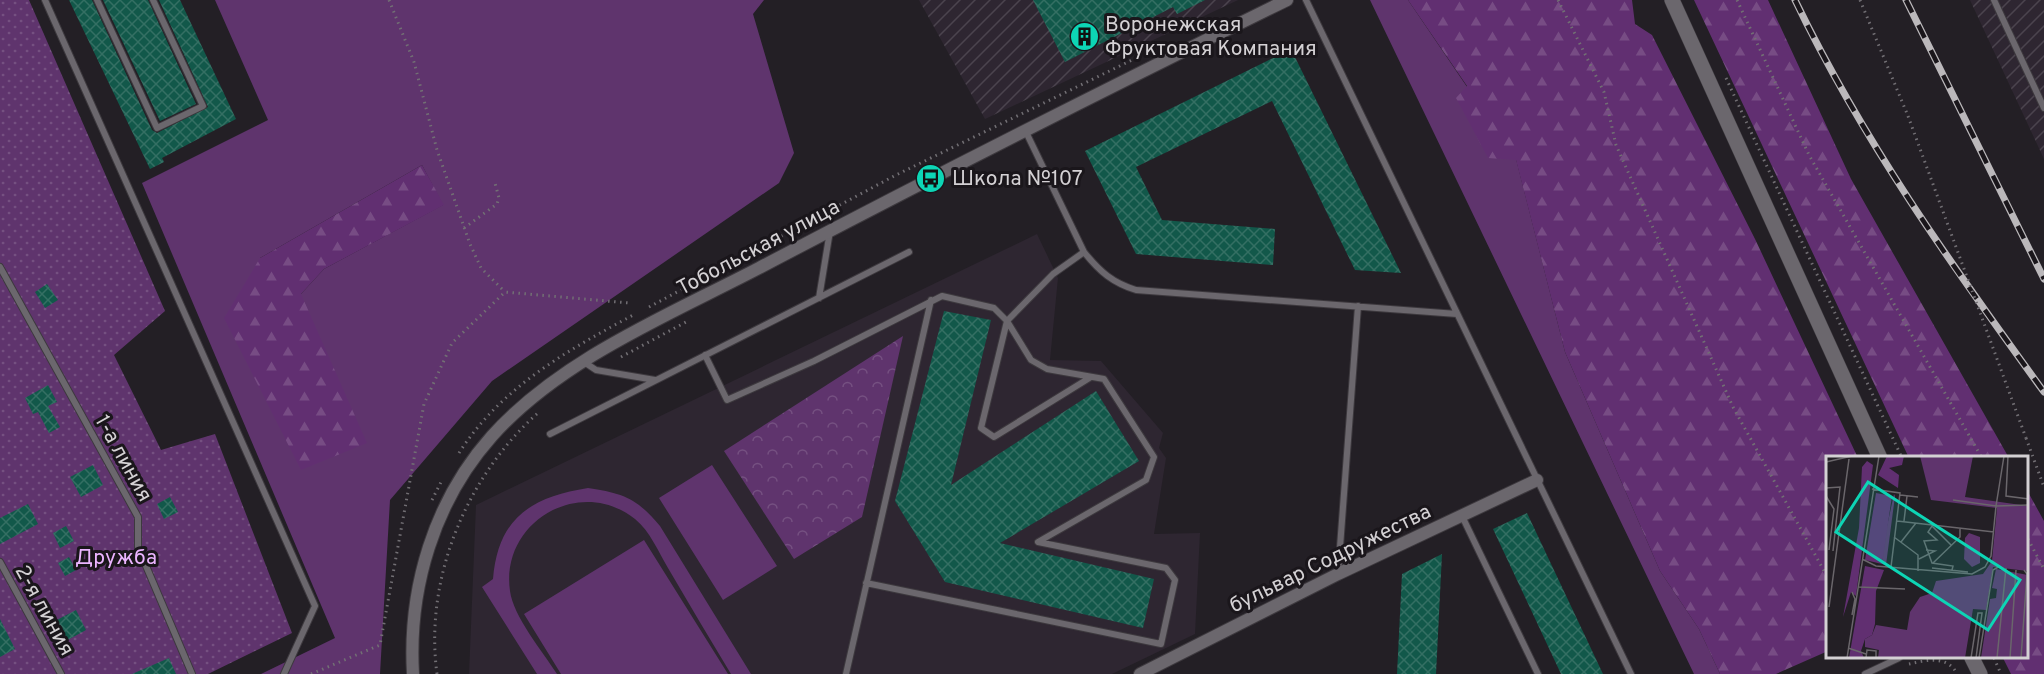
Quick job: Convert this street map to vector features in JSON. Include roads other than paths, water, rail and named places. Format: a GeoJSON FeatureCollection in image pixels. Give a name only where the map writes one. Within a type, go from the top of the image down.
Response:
{"type":"FeatureCollection","features":[{"type":"Feature","properties":{"kind":"street","name":"Тобольская улица"},"geometry":{"type":"LineString","coordinates":[[413,674],[411,643],[417,588],[431,538],[441,513],[492,435],[542,390],[584,362],[830,231],[1025,129],[1287,0]]}},
{"type":"Feature","properties":{"kind":"street"},"geometry":{"type":"LineString","coordinates":[[1672,0],[1879,456]]}},
{"type":"Feature","properties":{"kind":"street","name":"бульвар Содружества"},"geometry":{"type":"LineString","coordinates":[[1140,674],[1338,574],[1537,480]]}},
{"type":"Feature","properties":{"kind":"street"},"geometry":{"type":"LineString","coordinates":[[1973,659],[1980,674]]}},
{"type":"Feature","properties":{"kind":"lane"},"geometry":{"type":"LineString","coordinates":[[45,0],[315,606],[284,674]]}},
{"type":"Feature","properties":{"kind":"lane"},"geometry":{"type":"LineString","coordinates":[[97,0],[157,128],[203,106],[153,0]]}},
{"type":"Feature","properties":{"kind":"lane"},"geometry":{"type":"LineString","coordinates":[[1306,0],[1631,674]]}},
{"type":"Feature","properties":{"kind":"lane"},"geometry":{"type":"LineString","coordinates":[[1994,0],[2044,108]]}},
{"type":"Feature","properties":{"kind":"lane"},"geometry":{"type":"LineString","coordinates":[[1025,129],[1084,252],[1096,268],[1115,284],[1136,290],[1458,314]]}},
{"type":"Feature","properties":{"kind":"lane"},"geometry":{"type":"LineString","coordinates":[[819,298],[830,231]]}},
{"type":"Feature","properties":{"kind":"lane"},"geometry":{"type":"LineString","coordinates":[[550,434],[909,252]]}},
{"type":"Feature","properties":{"kind":"lane"},"geometry":{"type":"LineString","coordinates":[[1084,252],[1053,274],[1007,321],[981,428],[994,437],[1092,376]]}},
{"type":"Feature","properties":{"kind":"lane","name":"1-а линия"},"geometry":{"type":"LineString","coordinates":[[0,267],[138,517],[138,547],[192,674]]}},
{"type":"Feature","properties":{"kind":"lane"},"geometry":{"type":"LineString","coordinates":[[705,356],[727,400],[814,361],[942,296],[994,308],[1007,321],[1031,360],[1047,369],[1104,379],[1155,457],[1146,480],[1038,542],[1166,568],[1175,579],[1161,644],[866,583]]}},
{"type":"Feature","properties":{"kind":"lane"},"geometry":{"type":"LineString","coordinates":[[846,674],[931,300]]}},
{"type":"Feature","properties":{"kind":"lane"},"geometry":{"type":"LineString","coordinates":[[1338,574],[1358,306]]}},
{"type":"Feature","properties":{"kind":"lane"},"geometry":{"type":"LineString","coordinates":[[584,362],[596,370],[656,380]]}},
{"type":"Feature","properties":{"kind":"lane"},"geometry":{"type":"LineString","coordinates":[[1462,516],[1538,674]]}},
{"type":"Feature","properties":{"kind":"lane","name":"2-я линия"},"geometry":{"type":"LineString","coordinates":[[0,562],[61,674]]}},
{"type":"Feature","properties":{"kind":"lane"},"geometry":{"type":"LineString","coordinates":[[1865,674],[1895,659]]}},
{"type":"Feature","properties":{"kind":"railway"},"geometry":{"type":"LineString","coordinates":[[1795,0],[1850,104],[1910,202],[2044,392]]}},
{"type":"Feature","properties":{"kind":"railway"},"geometry":{"type":"LineString","coordinates":[[1906,0],[2044,279]]}},
{"type":"Feature","properties":{"kind":"place","name":"Воронежская Фруктовая Компания"},"geometry":{"type":"Point","coordinates":[1084,36]}},
{"type":"Feature","properties":{"kind":"place","name":"Школа №107"},"geometry":{"type":"Point","coordinates":[931,178]}},
{"type":"Feature","properties":{"kind":"park label","name":"Дружба"},"geometry":{"type":"Point","coordinates":[116,557]}}]}
